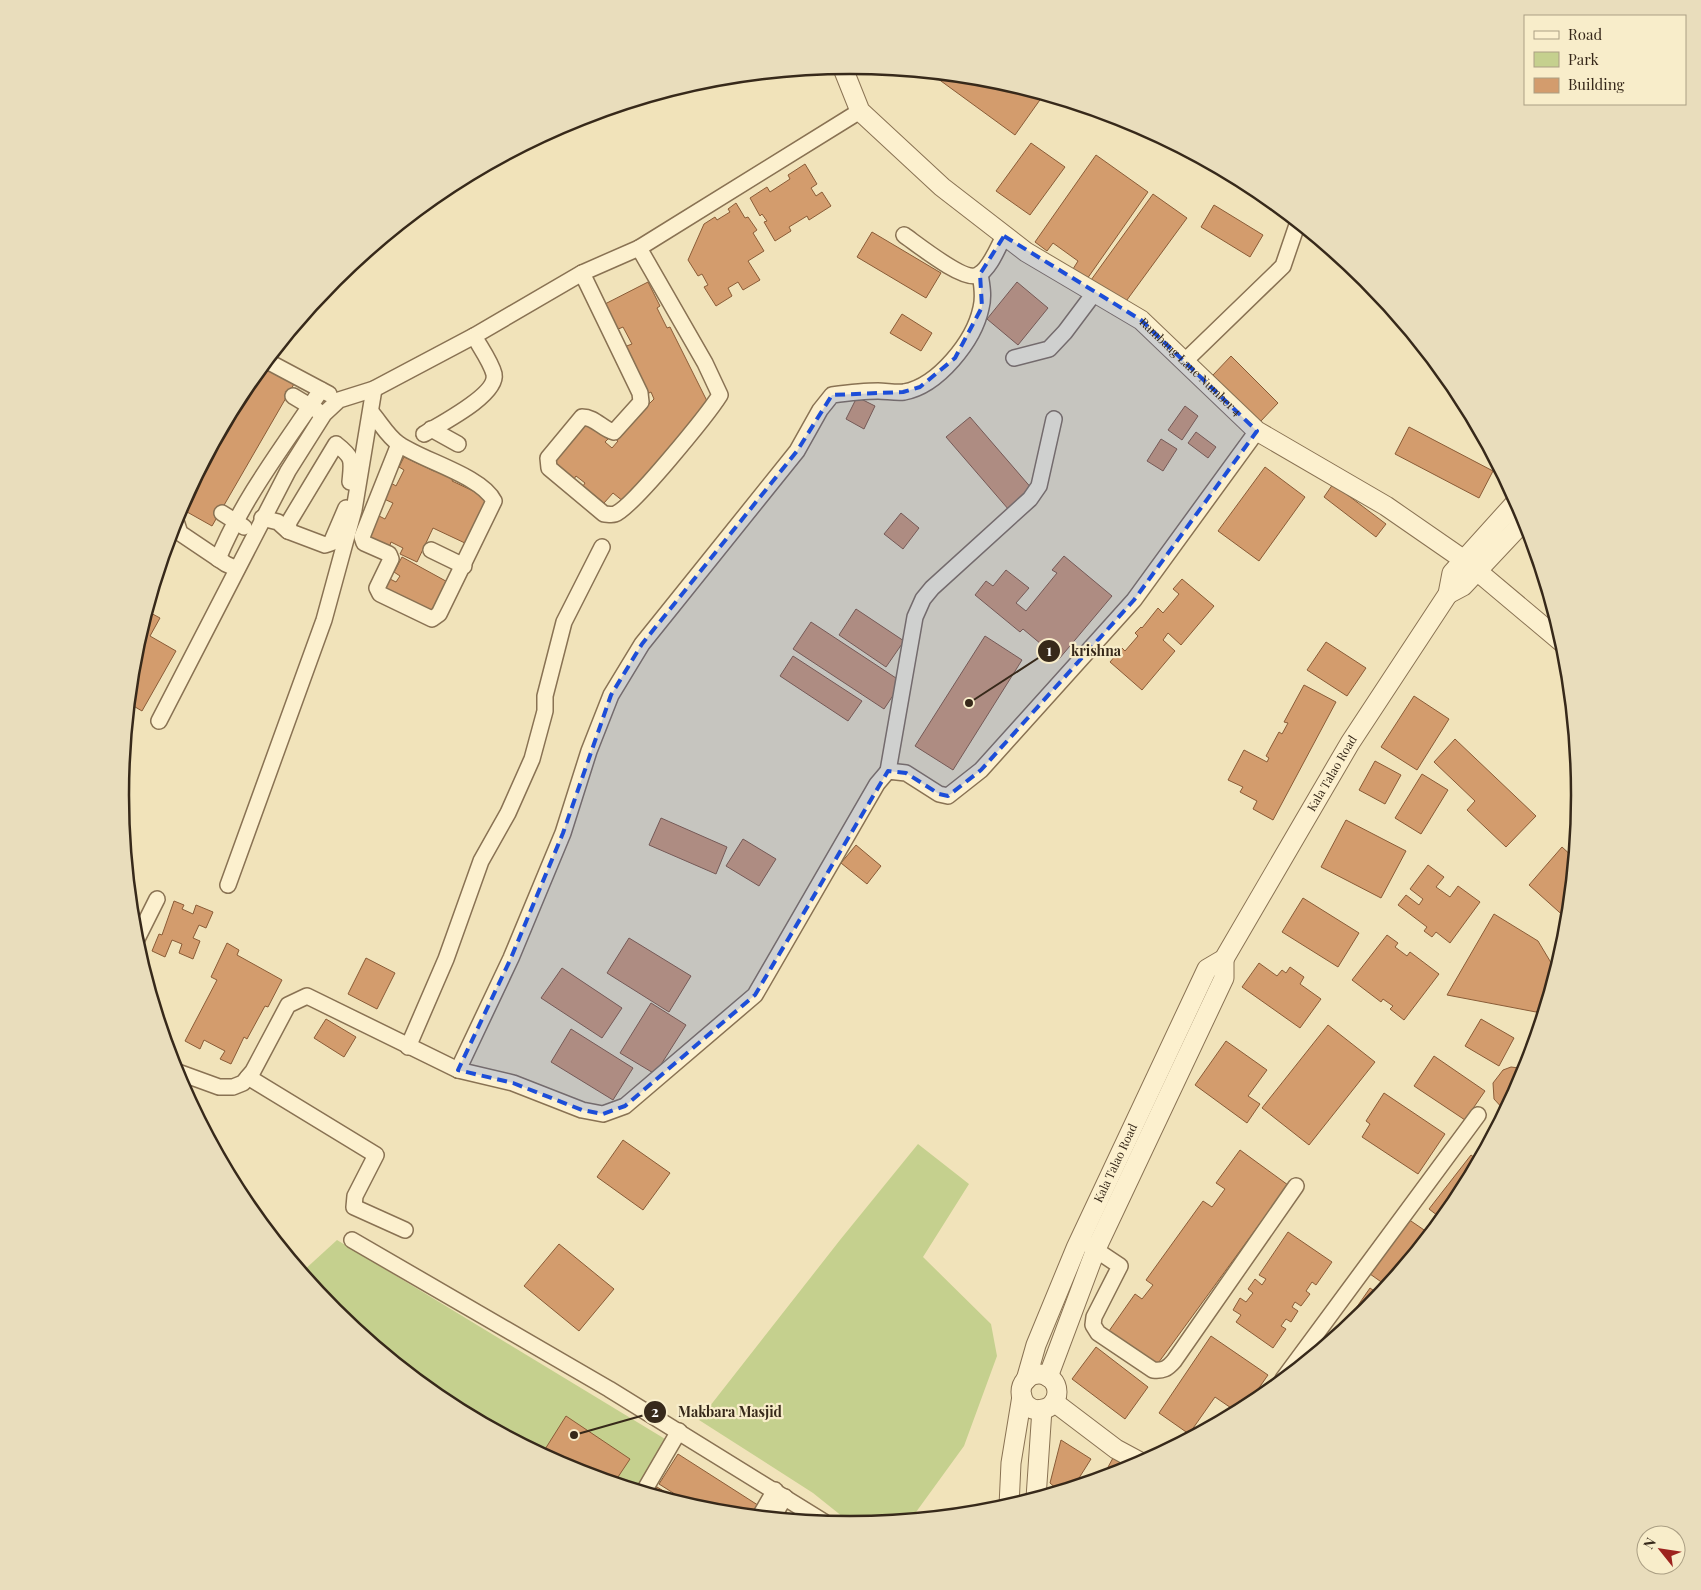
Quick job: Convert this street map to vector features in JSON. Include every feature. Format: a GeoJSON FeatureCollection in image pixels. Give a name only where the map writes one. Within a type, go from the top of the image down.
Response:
{"type":"FeatureCollection","features":[{"type":"Feature","properties":{"kind":"street","name":"Rambaug Lane Number 4"},"geometry":{"type":"LineString","coordinates":[[845,74],[860,111],[942,187],[1026,252],[1141,320],[1186,360],[1257,431],[1386,506],[1470,566],[1554,635]]}},
{"type":"Feature","properties":{"kind":"street"},"geometry":{"type":"LineString","coordinates":[[160,720],[254,533],[288,471],[324,414],[339,400],[374,389],[474,336],[582,273],[639,248],[860,111]]}},
{"type":"Feature","properties":{"kind":"street"},"geometry":{"type":"LineString","coordinates":[[1186,360],[1283,266],[1296,228]]}},
{"type":"Feature","properties":{"kind":"street"},"geometry":{"type":"LineString","coordinates":[[904,235],[954,270],[970,277],[984,271],[1004,236]]}},
{"type":"Feature","properties":{"kind":"street"},"geometry":{"type":"LineString","coordinates":[[582,273],[640,393],[641,402],[614,432],[607,430],[590,417],[582,417],[548,458],[549,468],[604,514],[615,514],[625,508],[647,484],[709,413],[720,395],[705,363],[639,248]]}},
{"type":"Feature","properties":{"kind":"street"},"geometry":{"type":"LineString","coordinates":[[458,1070],[511,958],[563,833],[589,751],[611,696],[642,644],[797,451],[820,410],[832,395],[861,392],[903,392],[920,387],[955,358],[974,327],[982,307],[980,274]]}},
{"type":"Feature","properties":{"kind":"street"},"geometry":{"type":"LineString","coordinates":[[1014,358],[1049,349],[1065,332],[1095,292]]}},
{"type":"Feature","properties":{"kind":"street"},"geometry":{"type":"LineString","coordinates":[[458,444],[428,431],[478,400],[487,393],[492,384],[494,375],[474,336]]}},
{"type":"Feature","properties":{"kind":"street"},"geometry":{"type":"LineString","coordinates":[[272,364],[339,400]]}},
{"type":"Feature","properties":{"kind":"street"},"geometry":{"type":"LineString","coordinates":[[228,885],[324,620],[354,510],[374,389]]}},
{"type":"Feature","properties":{"kind":"street"},"geometry":{"type":"LineString","coordinates":[[218,559],[236,522],[299,420],[321,390]]}},
{"type":"Feature","properties":{"kind":"street"},"geometry":{"type":"LineString","coordinates":[[293,396],[324,414]]}},
{"type":"Feature","properties":{"kind":"street"},"geometry":{"type":"LineString","coordinates":[[371,412],[399,444],[437,462],[491,495],[494,501],[439,614],[432,619],[380,594],[377,588],[391,559],[389,554],[364,543],[362,537],[399,444]]}},
{"type":"Feature","properties":{"kind":"street"},"geometry":{"type":"LineString","coordinates":[[186,1075],[219,1087],[233,1087],[243,1083],[288,1005],[307,996],[458,1070],[513,1083],[582,1110],[602,1114],[625,1106],[755,994],[872,792],[888,771],[915,618],[920,605],[932,588],[1030,499],[1040,486],[1054,419]]}},
{"type":"Feature","properties":{"kind":"street"},"geometry":{"type":"LineString","coordinates":[[262,518],[278,522],[288,531],[325,545],[331,542],[345,510],[352,460],[350,454],[314,431]]}},
{"type":"Feature","properties":{"kind":"street"},"geometry":{"type":"LineString","coordinates":[[888,771],[906,774],[939,794],[948,796],[981,770],[1134,600],[1257,431]]}},
{"type":"Feature","properties":{"kind":"street"},"geometry":{"type":"LineString","coordinates":[[288,531],[289,522],[336,444]]}},
{"type":"Feature","properties":{"kind":"street","name":"Kala Talao Road"},"geometry":{"type":"LineString","coordinates":[[1009,1498],[1011,1463],[1024,1388],[1036,1346],[1088,1244],[1207,969],[1224,960],[1350,743],[1448,594],[1463,586],[1470,566],[1512,508]]}},
{"type":"Feature","properties":{"kind":"street"},"geometry":{"type":"LineString","coordinates":[[222,513],[254,533]]}},
{"type":"Feature","properties":{"kind":"street","name":"Kala Talao Road"},"geometry":{"type":"LineString","coordinates":[[1470,566],[1519,525]]}},
{"type":"Feature","properties":{"kind":"street"},"geometry":{"type":"LineString","coordinates":[[179,531],[218,559],[237,569]]}},
{"type":"Feature","properties":{"kind":"street"},"geometry":{"type":"LineString","coordinates":[[408,1047],[446,959],[481,861],[508,813],[532,759],[545,711],[544,696],[564,622],[602,547]]}},
{"type":"Feature","properties":{"kind":"street"},"geometry":{"type":"LineString","coordinates":[[431,550],[464,566]]}},
{"type":"Feature","properties":{"kind":"street"},"geometry":{"type":"LineString","coordinates":[[142,929],[156,900]]}},
{"type":"Feature","properties":{"kind":"street"},"geometry":{"type":"LineString","coordinates":[[248,1077],[376,1155],[355,1196],[354,1207],[405,1230]]}},
{"type":"Feature","properties":{"kind":"street"},"geometry":{"type":"LineString","coordinates":[[1299,1359],[1478,1115]]}},
{"type":"Feature","properties":{"kind":"street"},"geometry":{"type":"LineString","coordinates":[[1088,1244],[1120,1266],[1094,1317],[1093,1326],[1098,1333],[1153,1370],[1162,1371],[1168,1368],[1174,1361],[1296,1186]]}},
{"type":"Feature","properties":{"kind":"street"},"geometry":{"type":"LineString","coordinates":[[352,1240],[678,1431],[813,1515]]}},
{"type":"Feature","properties":{"kind":"street","name":"Kala Talao Road"},"geometry":{"type":"LineString","coordinates":[[1048,1377],[1088,1244]]}},
{"type":"Feature","properties":{"kind":"street"},"geometry":{"type":"LineString","coordinates":[[1036,1492],[1038,1466],[1048,1406],[1057,1391],[1048,1377],[1037,1374],[1024,1388],[1028,1406],[1048,1406],[1134,1458]]}},
{"type":"Feature","properties":{"kind":"street"},"geometry":{"type":"LineString","coordinates":[[647,1487],[678,1431]]}},
{"type":"Feature","properties":{"kind":"street"},"geometry":{"type":"LineString","coordinates":[[1011,1463],[1038,1466]]}},
{"type":"Feature","properties":{"kind":"street"},"geometry":{"type":"LineString","coordinates":[[765,1511],[780,1494]]}},
{"type":"Feature","properties":{"kind":"street"},"geometry":{"type":"LineString","coordinates":[[775,1512],[780,1494]]}},
{"type":"Feature","properties":{"kind":"highlighted area"},"geometry":{"type":"Polygon","coordinates":[[[1004,236],[1141,320],[1257,431],[1134,600],[981,770],[948,796],[939,794],[906,773],[888,771],[755,995],[625,1106],[603,1114],[582,1110],[513,1083],[458,1070],[511,958],[563,833],[611,695],[642,644],[797,451],[832,395],[903,392],[920,387],[955,358],[982,307],[980,274],[1004,236]]]}},
{"type":"Feature","properties":{"kind":"green space"},"geometry":{"type":"Polygon","coordinates":[[[918,1144],[969,1184],[923,1257],[991,1324],[997,1356],[964,1446],[915,1513],[842,1516],[813,1493],[699,1420],[918,1144]]]}},
{"type":"Feature","properties":{"kind":"green space"},"geometry":{"type":"Polygon","coordinates":[[[337,1240],[670,1442],[641,1485],[574,1461],[531,1442],[490,1420],[450,1395],[411,1367],[340,1305],[306,1268],[337,1240]]]}},
{"type":"Feature","properties":{"kind":"building"},"geometry":{"type":"Polygon","coordinates":[[[939,79],[1041,99],[1015,135],[939,79]]]}},
{"type":"Feature","properties":{"kind":"building"},"geometry":{"type":"Polygon","coordinates":[[[1031,143],[1065,167],[1030,215],[996,191],[1031,143]]]}},
{"type":"Feature","properties":{"kind":"building"},"geometry":{"type":"Polygon","coordinates":[[[1096,155],[1148,192],[1087,279],[1073,269],[1078,261],[1053,243],[1047,251],[1035,242],[1096,155]]]}},
{"type":"Feature","properties":{"kind":"building"},"geometry":{"type":"Polygon","coordinates":[[[805,164],[817,184],[811,188],[816,196],[822,192],[831,206],[809,220],[807,216],[789,227],[791,231],[775,241],[764,222],[767,221],[762,214],[760,216],[750,198],[767,187],[770,192],[790,179],[788,175],[805,164]]]}},
{"type":"Feature","properties":{"kind":"building"},"geometry":{"type":"Polygon","coordinates":[[[1153,194],[1187,218],[1124,304],[1091,280],[1153,194]]]}},
{"type":"Feature","properties":{"kind":"building"},"geometry":{"type":"Polygon","coordinates":[[[736,203],[745,218],[748,217],[757,230],[753,233],[764,251],[748,261],[760,280],[743,290],[738,282],[728,288],[732,296],[716,306],[704,287],[708,285],[702,274],[698,276],[688,260],[704,224],[715,217],[717,220],[730,212],[728,209],[736,203]]]}},
{"type":"Feature","properties":{"kind":"building"},"geometry":{"type":"Polygon","coordinates":[[[1214,205],[1263,235],[1250,257],[1201,227],[1214,205]]]}},
{"type":"Feature","properties":{"kind":"building"},"geometry":{"type":"Polygon","coordinates":[[[872,232],[941,273],[926,298],[857,257],[872,232]]]}},
{"type":"Feature","properties":{"kind":"building"},"geometry":{"type":"Polygon","coordinates":[[[648,282],[660,306],[657,308],[667,328],[670,327],[710,407],[624,502],[613,493],[604,503],[583,486],[585,483],[576,476],[574,479],[554,462],[588,422],[608,439],[605,442],[612,448],[618,441],[615,439],[623,429],[625,431],[642,413],[640,411],[647,402],[649,404],[654,399],[651,392],[647,394],[624,347],[632,344],[623,327],[616,330],[603,305],[648,282]]]}},
{"type":"Feature","properties":{"kind":"building"},"geometry":{"type":"Polygon","coordinates":[[[1017,282],[1048,308],[1018,345],[987,319],[1017,282]]]}},
{"type":"Feature","properties":{"kind":"building"},"geometry":{"type":"Polygon","coordinates":[[[902,314],[932,333],[921,351],[890,333],[902,314]]]}},
{"type":"Feature","properties":{"kind":"building"},"geometry":{"type":"Polygon","coordinates":[[[1231,356],[1278,403],[1260,422],[1213,375],[1231,356]]]}},
{"type":"Feature","properties":{"kind":"building"},"geometry":{"type":"Polygon","coordinates":[[[269,369],[294,384],[212,526],[187,512],[226,434],[269,369]]]}},
{"type":"Feature","properties":{"kind":"building"},"geometry":{"type":"Polygon","coordinates":[[[857,397],[875,406],[864,429],[846,419],[857,397]]]}},
{"type":"Feature","properties":{"kind":"building"},"geometry":{"type":"Polygon","coordinates":[[[1185,406],[1198,416],[1182,440],[1168,430],[1185,406]]]}},
{"type":"Feature","properties":{"kind":"building"},"geometry":{"type":"Polygon","coordinates":[[[970,417],[1033,490],[1009,510],[946,437],[970,417]]]}},
{"type":"Feature","properties":{"kind":"building"},"geometry":{"type":"Polygon","coordinates":[[[1409,427],[1493,471],[1479,498],[1395,454],[1409,427]]]}},
{"type":"Feature","properties":{"kind":"building"},"geometry":{"type":"Polygon","coordinates":[[[1196,432],[1216,447],[1208,458],[1188,443],[1196,432]]]}},
{"type":"Feature","properties":{"kind":"building"},"geometry":{"type":"Polygon","coordinates":[[[1161,439],[1177,449],[1163,471],[1147,461],[1161,439]]]}},
{"type":"Feature","properties":{"kind":"building"},"geometry":{"type":"Polygon","coordinates":[[[404,457],[434,471],[436,466],[455,475],[452,481],[488,498],[467,544],[433,528],[417,562],[400,554],[403,548],[391,542],[389,548],[366,538],[377,515],[385,519],[393,503],[384,499],[391,483],[396,486],[404,470],[399,467],[404,457]]]}},
{"type":"Feature","properties":{"kind":"building"},"geometry":{"type":"Polygon","coordinates":[[[1265,467],[1305,497],[1259,561],[1218,531],[1265,467]]]}},
{"type":"Feature","properties":{"kind":"building"},"geometry":{"type":"Polygon","coordinates":[[[1333,484],[1386,524],[1376,537],[1324,497],[1333,484]]]}},
{"type":"Feature","properties":{"kind":"building"},"geometry":{"type":"Polygon","coordinates":[[[901,513],[919,528],[903,549],[884,534],[901,513]]]}},
{"type":"Feature","properties":{"kind":"building"},"geometry":{"type":"Polygon","coordinates":[[[1064,556],[1112,596],[1059,659],[1023,629],[1020,632],[975,595],[986,581],[993,586],[1006,570],[1029,588],[1016,603],[1026,611],[1057,573],[1052,570],[1064,556]]]}},
{"type":"Feature","properties":{"kind":"building"},"geometry":{"type":"Polygon","coordinates":[[[402,557],[453,585],[440,595],[436,603],[440,605],[435,614],[385,588],[390,579],[396,582],[400,576],[394,572],[402,557]]]}},
{"type":"Feature","properties":{"kind":"building"},"geometry":{"type":"Polygon","coordinates":[[[1182,579],[1214,606],[1181,645],[1168,633],[1163,640],[1175,651],[1142,690],[1110,662],[1122,648],[1125,651],[1138,636],[1135,633],[1142,628],[1158,608],[1163,613],[1179,594],[1173,589],[1182,579]]]}},
{"type":"Feature","properties":{"kind":"building"},"geometry":{"type":"Polygon","coordinates":[[[856,609],[904,641],[886,667],[839,635],[856,609]]]}},
{"type":"Feature","properties":{"kind":"building"},"geometry":{"type":"Polygon","coordinates":[[[153,614],[160,618],[150,636],[176,651],[142,711],[135,707],[135,701],[153,614]]]}},
{"type":"Feature","properties":{"kind":"building"},"geometry":{"type":"Polygon","coordinates":[[[811,622],[902,682],[884,709],[793,649],[811,622]]]}},
{"type":"Feature","properties":{"kind":"building"},"geometry":{"type":"Polygon","coordinates":[[[985,636],[1022,660],[953,770],[915,746],[985,636]]]}},
{"type":"Feature","properties":{"kind":"building"},"geometry":{"type":"Polygon","coordinates":[[[1326,642],[1366,668],[1347,696],[1307,670],[1326,642]]]}},
{"type":"Feature","properties":{"kind":"building"},"geometry":{"type":"Polygon","coordinates":[[[793,656],[862,701],[848,721],[780,676],[793,656]]]}},
{"type":"Feature","properties":{"kind":"building"},"geometry":{"type":"Polygon","coordinates":[[[1304,685],[1336,702],[1273,820],[1253,809],[1257,801],[1240,792],[1243,787],[1228,780],[1244,750],[1267,762],[1269,758],[1266,756],[1279,732],[1282,734],[1288,723],[1284,722],[1304,685]]]}},
{"type":"Feature","properties":{"kind":"building"},"geometry":{"type":"Polygon","coordinates":[[[1414,696],[1449,719],[1417,770],[1381,747],[1414,696]]]}},
{"type":"Feature","properties":{"kind":"building"},"geometry":{"type":"Polygon","coordinates":[[[1455,739],[1536,816],[1506,847],[1467,810],[1475,801],[1434,762],[1455,739]]]}},
{"type":"Feature","properties":{"kind":"building"},"geometry":{"type":"Polygon","coordinates":[[[1375,761],[1401,775],[1385,804],[1359,790],[1375,761]]]}},
{"type":"Feature","properties":{"kind":"building"},"geometry":{"type":"Polygon","coordinates":[[[1422,774],[1448,790],[1421,834],[1395,818],[1422,774]]]}},
{"type":"Feature","properties":{"kind":"building"},"geometry":{"type":"Polygon","coordinates":[[[661,818],[727,847],[716,874],[649,845],[661,818]]]}},
{"type":"Feature","properties":{"kind":"building"},"geometry":{"type":"Polygon","coordinates":[[[1346,820],[1406,851],[1381,898],[1321,867],[1346,820]]]}},
{"type":"Feature","properties":{"kind":"building"},"geometry":{"type":"Polygon","coordinates":[[[743,839],[776,859],[759,886],[726,866],[743,839]]]}},
{"type":"Feature","properties":{"kind":"building"},"geometry":{"type":"Polygon","coordinates":[[[856,845],[881,866],[867,884],[841,863],[856,845]]]}},
{"type":"Feature","properties":{"kind":"building"},"geometry":{"type":"Polygon","coordinates":[[[1562,847],[1569,853],[1562,914],[1529,885],[1562,847]]]}},
{"type":"Feature","properties":{"kind":"building"},"geometry":{"type":"Polygon","coordinates":[[[1428,865],[1444,877],[1436,887],[1450,897],[1458,886],[1480,902],[1450,943],[1436,932],[1432,937],[1424,931],[1427,927],[1398,905],[1406,895],[1419,905],[1423,899],[1410,889],[1428,865]]]}},
{"type":"Feature","properties":{"kind":"building"},"geometry":{"type":"Polygon","coordinates":[[[1303,898],[1359,933],[1338,967],[1282,932],[1303,898]]]}},
{"type":"Feature","properties":{"kind":"building"},"geometry":{"type":"Polygon","coordinates":[[[174,901],[184,905],[182,909],[193,914],[196,905],[213,912],[206,928],[199,925],[193,938],[200,941],[193,959],[179,953],[182,944],[172,940],[165,957],[152,951],[159,934],[162,935],[174,901]]]}},
{"type":"Feature","properties":{"kind":"building"},"geometry":{"type":"Polygon","coordinates":[[[1494,914],[1538,941],[1551,963],[1538,1010],[1536,1012],[1447,995],[1494,914]]]}},
{"type":"Feature","properties":{"kind":"building"},"geometry":{"type":"Polygon","coordinates":[[[1387,935],[1398,943],[1395,947],[1407,956],[1410,952],[1439,974],[1404,1020],[1390,1009],[1393,1006],[1383,999],[1381,1002],[1352,980],[1387,935]]]}},
{"type":"Feature","properties":{"kind":"building"},"geometry":{"type":"Polygon","coordinates":[[[629,938],[691,976],[669,1012],[607,973],[629,938]]]}},
{"type":"Feature","properties":{"kind":"building"},"geometry":{"type":"Polygon","coordinates":[[[227,943],[239,950],[237,955],[282,980],[268,1007],[265,1006],[247,1039],[244,1037],[231,1064],[220,1059],[225,1051],[204,1040],[200,1049],[185,1041],[217,980],[211,977],[227,943]]]}},
{"type":"Feature","properties":{"kind":"building"},"geometry":{"type":"Polygon","coordinates":[[[366,958],[395,973],[377,1009],[348,994],[366,958]]]}},
{"type":"Feature","properties":{"kind":"building"},"geometry":{"type":"Polygon","coordinates":[[[1259,963],[1277,976],[1282,970],[1286,973],[1290,967],[1304,977],[1300,984],[1321,999],[1300,1028],[1242,987],[1259,963]]]}},
{"type":"Feature","properties":{"kind":"building"},"geometry":{"type":"Polygon","coordinates":[[[562,968],[622,1008],[602,1038],[541,998],[562,968]]]}},
{"type":"Feature","properties":{"kind":"building"},"geometry":{"type":"Polygon","coordinates":[[[651,1003],[686,1025],[655,1074],[620,1053],[651,1003]]]}},
{"type":"Feature","properties":{"kind":"building"},"geometry":{"type":"Polygon","coordinates":[[[326,1019],[356,1037],[344,1057],[314,1038],[326,1019]]]}},
{"type":"Feature","properties":{"kind":"building"},"geometry":{"type":"Polygon","coordinates":[[[1481,1019],[1514,1038],[1499,1066],[1465,1046],[1481,1019]]]}},
{"type":"Feature","properties":{"kind":"building"},"geometry":{"type":"Polygon","coordinates":[[[1328,1025],[1375,1062],[1309,1145],[1262,1108],[1328,1025]]]}},
{"type":"Feature","properties":{"kind":"building"},"geometry":{"type":"Polygon","coordinates":[[[571,1029],[633,1068],[613,1100],[551,1062],[571,1029]]]}},
{"type":"Feature","properties":{"kind":"building"},"geometry":{"type":"Polygon","coordinates":[[[1226,1041],[1267,1070],[1248,1096],[1260,1104],[1247,1123],[1195,1085],[1226,1041]]]}},
{"type":"Feature","properties":{"kind":"building"},"geometry":{"type":"Polygon","coordinates":[[[1434,1056],[1485,1091],[1465,1120],[1414,1086],[1434,1056]]]}},
{"type":"Feature","properties":{"kind":"building"},"geometry":{"type":"Polygon","coordinates":[[[1511,1067],[1518,1068],[1501,1106],[1494,1099],[1493,1083],[1503,1070],[1511,1067]]]}},
{"type":"Feature","properties":{"kind":"building"},"geometry":{"type":"Polygon","coordinates":[[[1384,1093],[1445,1134],[1418,1174],[1362,1137],[1370,1124],[1366,1121],[1384,1093]]]}},
{"type":"Feature","properties":{"kind":"building"},"geometry":{"type":"Polygon","coordinates":[[[623,1140],[670,1173],[643,1210],[597,1177],[623,1140]]]}},
{"type":"Feature","properties":{"kind":"building"},"geometry":{"type":"Polygon","coordinates":[[[1240,1150],[1288,1185],[1156,1366],[1109,1331],[1135,1294],[1142,1299],[1153,1285],[1146,1280],[1203,1201],[1212,1207],[1225,1189],[1216,1183],[1240,1150]]]}},
{"type":"Feature","properties":{"kind":"building"},"geometry":{"type":"Polygon","coordinates":[[[1471,1155],[1474,1157],[1437,1215],[1429,1209],[1471,1155]]]}},
{"type":"Feature","properties":{"kind":"building"},"geometry":{"type":"Polygon","coordinates":[[[1408,1219],[1425,1231],[1382,1283],[1370,1274],[1408,1219]]]}},
{"type":"Feature","properties":{"kind":"building"},"geometry":{"type":"Polygon","coordinates":[[[1288,1232],[1332,1262],[1316,1285],[1312,1282],[1306,1291],[1310,1294],[1301,1306],[1295,1302],[1292,1307],[1298,1311],[1291,1322],[1286,1319],[1281,1326],[1286,1329],[1273,1348],[1236,1322],[1241,1315],[1233,1310],[1240,1298],[1246,1302],[1253,1293],[1248,1289],[1255,1279],[1262,1285],[1266,1279],[1259,1275],[1288,1232]]]}},
{"type":"Feature","properties":{"kind":"building"},"geometry":{"type":"Polygon","coordinates":[[[559,1244],[614,1289],[579,1331],[524,1286],[559,1244]]]}},
{"type":"Feature","properties":{"kind":"building"},"geometry":{"type":"Polygon","coordinates":[[[1370,1288],[1374,1291],[1361,1305],[1353,1312],[1370,1288]]]}},
{"type":"Feature","properties":{"kind":"building"},"geometry":{"type":"Polygon","coordinates":[[[1211,1336],[1268,1375],[1257,1391],[1231,1408],[1215,1397],[1191,1430],[1187,1433],[1159,1413],[1211,1336]]]}},
{"type":"Feature","properties":{"kind":"building"},"geometry":{"type":"Polygon","coordinates":[[[1096,1347],[1148,1387],[1125,1419],[1072,1379],[1096,1347]]]}},
{"type":"Feature","properties":{"kind":"building"},"geometry":{"type":"Polygon","coordinates":[[[566,1416],[630,1459],[618,1477],[546,1448],[566,1416]]]}},
{"type":"Feature","properties":{"kind":"building"},"geometry":{"type":"Polygon","coordinates":[[[1061,1440],[1091,1459],[1078,1479],[1054,1487],[1050,1483],[1061,1440]]]}},
{"type":"Feature","properties":{"kind":"building"},"geometry":{"type":"Polygon","coordinates":[[[678,1454],[764,1509],[763,1511],[756,1510],[676,1495],[659,1484],[678,1454]]]}},
{"type":"Feature","properties":{"kind":"building"},"geometry":{"type":"Polygon","coordinates":[[[1113,1458],[1121,1463],[1107,1468],[1113,1458]]]}},
{"type":"Feature","properties":{"kind":"place","name":"krishna"},"geometry":{"type":"Point","coordinates":[969,703]}},
{"type":"Feature","properties":{"kind":"place","name":"Makbara Masjid"},"geometry":{"type":"Point","coordinates":[574,1435]}}]}
